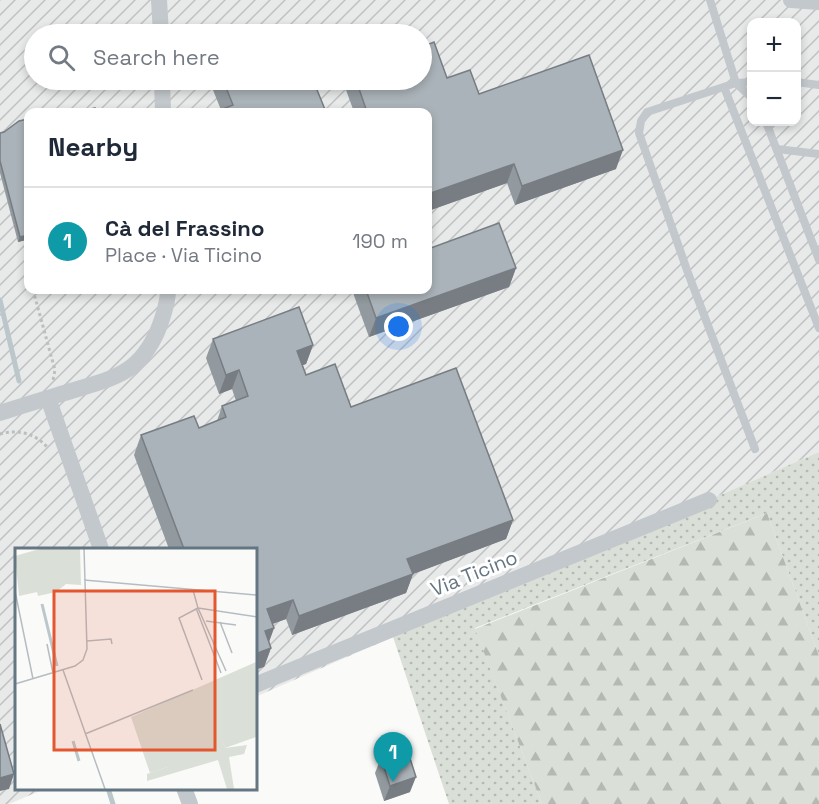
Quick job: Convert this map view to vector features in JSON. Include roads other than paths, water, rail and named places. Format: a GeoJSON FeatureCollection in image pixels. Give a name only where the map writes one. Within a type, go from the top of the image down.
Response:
{"type":"FeatureCollection","features":[{"type":"Feature","properties":{"kind":"street"},"geometry":{"type":"LineString","coordinates":[[159,0],[160,24]]}},
{"type":"Feature","properties":{"kind":"street"},"geometry":{"type":"LineString","coordinates":[[791,0],[819,2]]}},
{"type":"Feature","properties":{"kind":"street"},"geometry":{"type":"LineString","coordinates":[[162,90],[163,108]]}},
{"type":"Feature","properties":{"kind":"street"},"geometry":{"type":"LineString","coordinates":[[0,412],[118,377],[134,366],[143,358],[155,336],[167,294]]}},
{"type":"Feature","properties":{"kind":"street"},"geometry":{"type":"LineString","coordinates":[[48,398],[101,548]]}},
{"type":"Feature","properties":{"kind":"street","name":"Via Ticino"},"geometry":{"type":"LineString","coordinates":[[256,685],[709,500]]}},
{"type":"Feature","properties":{"kind":"street"},"geometry":{"type":"LineString","coordinates":[[184,789],[190,804]]}},
{"type":"Feature","properties":{"kind":"lane"},"geometry":{"type":"LineString","coordinates":[[710,0],[736,83],[747,93]]}},
{"type":"Feature","properties":{"kind":"lane"},"geometry":{"type":"LineString","coordinates":[[747,82],[736,83],[646,112],[641,121],[639,133],[688,273],[755,449]]}},
{"type":"Feature","properties":{"kind":"lane"},"geometry":{"type":"LineString","coordinates":[[801,83],[819,85]]}},
{"type":"Feature","properties":{"kind":"lane"},"geometry":{"type":"LineString","coordinates":[[724,87],[819,328]]}},
{"type":"Feature","properties":{"kind":"lane"},"geometry":{"type":"LineString","coordinates":[[768,126],[819,260]]}},
{"type":"Feature","properties":{"kind":"lane"},"geometry":{"type":"LineString","coordinates":[[777,149],[819,154]]}},
{"type":"Feature","properties":{"kind":"waterway"},"geometry":{"type":"LineString","coordinates":[[0,300],[19,381]]}},
{"type":"Feature","properties":{"kind":"waterway"},"geometry":{"type":"LineString","coordinates":[[108,789],[113,804]]}},
{"type":"Feature","properties":{"kind":"place","name":"Cà del Frassino"},"geometry":{"type":"Point","coordinates":[393,782]}}]}
